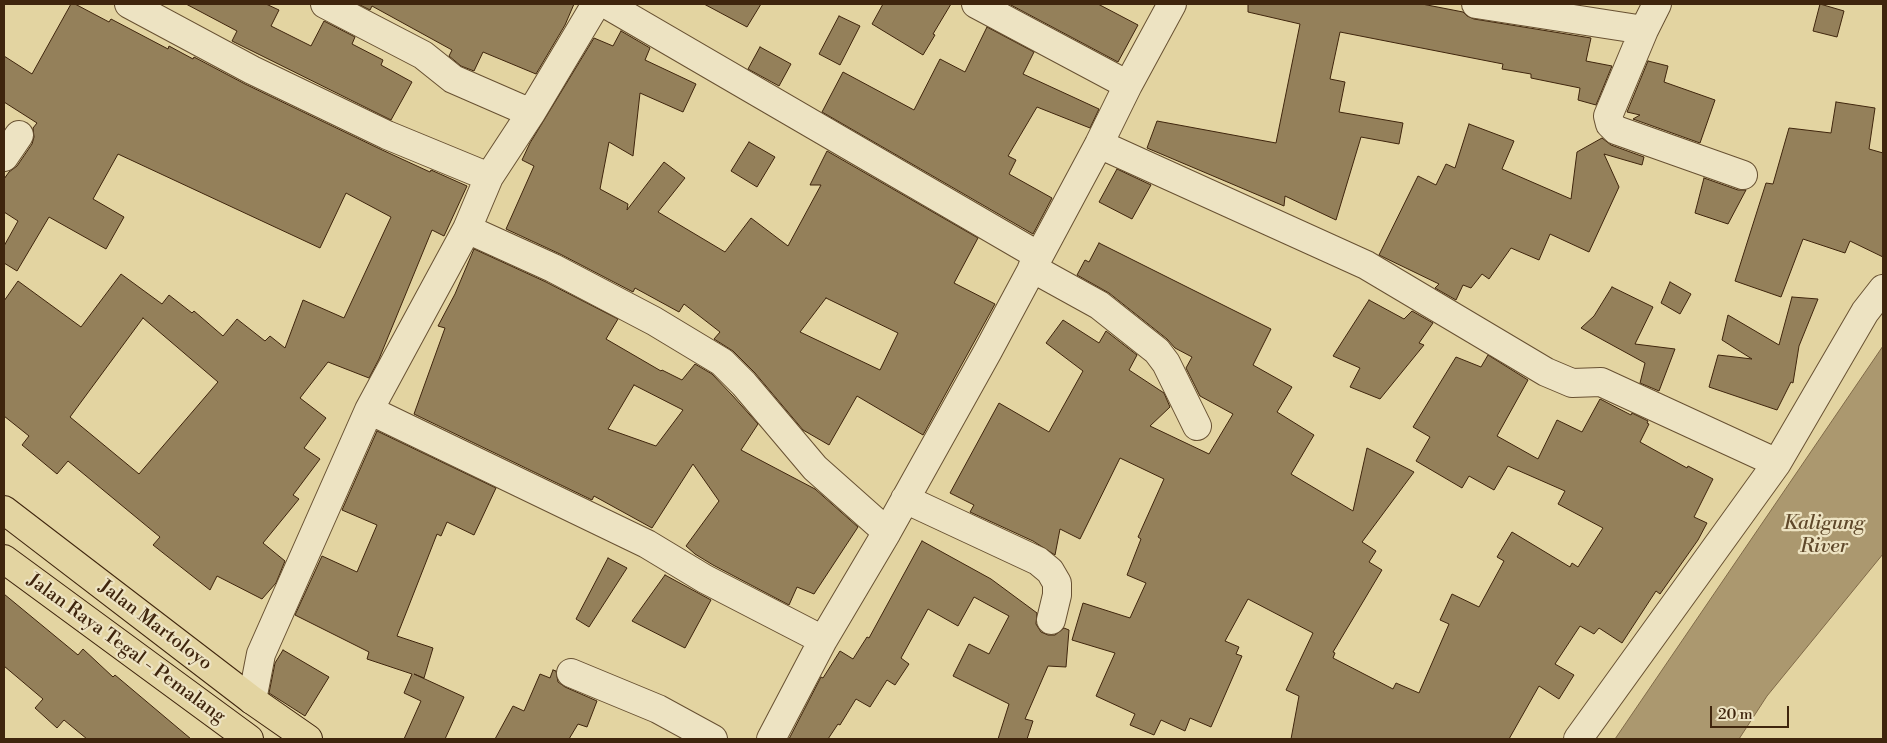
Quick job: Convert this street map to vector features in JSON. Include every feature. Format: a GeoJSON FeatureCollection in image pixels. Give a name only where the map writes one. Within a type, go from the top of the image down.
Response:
{"type":"FeatureCollection","features":[{"type":"Feature","properties":{"kind":"highway","name":"Jalan Martoloyo"},"geometry":{"type":"LineString","coordinates":[[4,510],[252,700],[308,739]]}},
{"type":"Feature","properties":{"kind":"highway","name":"Jalan Raya Tegal - Pemalang"},"geometry":{"type":"LineString","coordinates":[[4,559],[249,739]]}},
{"type":"Feature","properties":{"kind":"street"},"geometry":{"type":"LineString","coordinates":[[128,4],[261,75],[387,134],[489,177]]}},
{"type":"Feature","properties":{"kind":"street"},"geometry":{"type":"LineString","coordinates":[[325,4],[423,56],[453,79],[531,113]]}},
{"type":"Feature","properties":{"kind":"street"},"geometry":{"type":"LineString","coordinates":[[252,700],[261,654],[369,410],[467,229],[489,177],[531,113],[596,4]]}},
{"type":"Feature","properties":{"kind":"street"},"geometry":{"type":"LineString","coordinates":[[606,4],[1036,262],[1099,305],[1157,351],[1166,363],[1197,426]]}},
{"type":"Feature","properties":{"kind":"street"},"geometry":{"type":"LineString","coordinates":[[976,4],[1128,85]]}},
{"type":"Feature","properties":{"kind":"street"},"geometry":{"type":"LineString","coordinates":[[771,739],[823,640],[887,532],[988,351],[1172,4]]}},
{"type":"Feature","properties":{"kind":"street"},"geometry":{"type":"LineString","coordinates":[[1476,4],[1644,30]]}},
{"type":"Feature","properties":{"kind":"street"},"geometry":{"type":"LineString","coordinates":[[1657,4],[1608,116],[1610,124],[1616,130],[1743,175]]}},
{"type":"Feature","properties":{"kind":"street"},"geometry":{"type":"LineString","coordinates":[[4,157],[19,135]]}},
{"type":"Feature","properties":{"kind":"street"},"geometry":{"type":"LineString","coordinates":[[1099,144],[1366,264],[1546,372],[1572,383],[1601,382],[1777,463]]}},
{"type":"Feature","properties":{"kind":"street"},"geometry":{"type":"LineString","coordinates":[[467,229],[553,268],[654,322],[722,362],[744,384],[815,468],[887,532]]}},
{"type":"Feature","properties":{"kind":"street"},"geometry":{"type":"LineString","coordinates":[[1578,739],[1777,463],[1865,312],[1883,289]]}},
{"type":"Feature","properties":{"kind":"street"},"geometry":{"type":"LineString","coordinates":[[369,410],[647,544],[705,579],[823,640]]}},
{"type":"Feature","properties":{"kind":"street"},"geometry":{"type":"LineString","coordinates":[[905,499],[1038,561],[1050,571],[1057,583],[1057,595],[1051,620]]}},
{"type":"Feature","properties":{"kind":"street"},"geometry":{"type":"LineString","coordinates":[[570,673],[658,709],[713,739]]}},
{"type":"Feature","properties":{"kind":"water","name":"Kaligung River"},"geometry":{"type":"Polygon","coordinates":[[[1883,346],[1883,554],[1767,696],[1739,739],[1615,739],[1883,346]]]}},
{"type":"Feature","properties":{"kind":"building"},"geometry":{"type":"Polygon","coordinates":[[[71,4],[75,4],[109,22],[111,19],[168,49],[169,46],[193,59],[194,57],[245,84],[380,149],[430,172],[431,170],[467,186],[444,236],[432,230],[379,359],[369,378],[328,362],[300,398],[326,418],[304,448],[320,459],[293,495],[299,499],[263,543],[285,561],[276,583],[262,599],[217,576],[210,590],[153,545],[160,537],[68,461],[57,474],[22,445],[29,436],[4,416],[4,301],[18,281],[81,327],[121,274],[162,304],[169,295],[192,313],[194,311],[223,336],[237,319],[265,341],[270,336],[285,348],[303,300],[344,318],[391,217],[346,193],[320,248],[118,154],[93,199],[124,217],[106,249],[49,217],[17,271],[4,263],[4,246],[18,221],[4,212],[4,179],[17,166],[32,144],[34,137],[33,128],[37,123],[4,102],[4,56],[32,74],[71,4]],[[143,318],[70,417],[139,474],[218,382],[143,318]]]}},
{"type":"Feature","properties":{"kind":"building"},"geometry":{"type":"Polygon","coordinates":[[[186,4],[266,4],[279,10],[271,26],[311,46],[324,21],[355,37],[352,44],[383,60],[381,65],[412,82],[391,120],[232,41],[237,31],[186,4]]]}},
{"type":"Feature","properties":{"kind":"building"},"geometry":{"type":"Polygon","coordinates":[[[358,4],[574,4],[565,25],[536,74],[483,52],[474,71],[461,66],[449,56],[452,50],[372,6],[370,10],[358,4]]]}},
{"type":"Feature","properties":{"kind":"building"},"geometry":{"type":"Polygon","coordinates":[[[704,4],[761,4],[747,27],[704,4]]]}},
{"type":"Feature","properties":{"kind":"building"},"geometry":{"type":"Polygon","coordinates":[[[883,4],[951,4],[923,55],[872,24],[883,4]]]}},
{"type":"Feature","properties":{"kind":"building"},"geometry":{"type":"Polygon","coordinates":[[[1009,4],[1098,4],[1138,25],[1118,62],[1009,4]]]}},
{"type":"Feature","properties":{"kind":"building"},"geometry":{"type":"Polygon","coordinates":[[[1248,4],[1422,4],[1463,12],[1474,19],[1591,38],[1586,61],[1612,66],[1596,105],[1578,100],[1580,88],[1531,78],[1531,74],[1502,69],[1503,64],[1340,32],[1330,79],[1345,82],[1339,112],[1403,123],[1399,144],[1361,137],[1336,220],[1285,196],[1284,206],[1147,148],[1157,121],[1276,143],[1300,24],[1248,12],[1248,4]]]}},
{"type":"Feature","properties":{"kind":"building"},"geometry":{"type":"Polygon","coordinates":[[[1820,4],[1844,11],[1837,37],[1813,31],[1820,4]]]}},
{"type":"Feature","properties":{"kind":"building"},"geometry":{"type":"Polygon","coordinates":[[[839,16],[860,26],[840,65],[819,54],[839,16]]]}},
{"type":"Feature","properties":{"kind":"building"},"geometry":{"type":"Polygon","coordinates":[[[987,27],[1034,52],[1023,74],[1099,109],[1090,128],[1037,107],[1008,156],[1016,160],[1009,174],[1052,198],[1033,234],[822,112],[843,72],[914,110],[940,59],[965,72],[987,27]]]}},
{"type":"Feature","properties":{"kind":"building"},"geometry":{"type":"Polygon","coordinates":[[[621,31],[650,48],[645,60],[696,84],[683,112],[640,93],[633,156],[609,142],[600,189],[628,204],[627,210],[664,162],[685,178],[658,212],[725,252],[751,218],[788,246],[821,185],[810,185],[827,151],[978,238],[954,283],[995,304],[923,435],[857,396],[829,445],[803,430],[755,373],[733,351],[714,339],[720,332],[684,304],[679,312],[635,288],[633,292],[560,254],[506,229],[534,166],[522,160],[530,143],[594,38],[613,46],[621,31]],[[826,298],[800,332],[880,370],[898,333],[826,298]]]}},
{"type":"Feature","properties":{"kind":"building"},"geometry":{"type":"Polygon","coordinates":[[[760,47],[791,64],[779,86],[748,69],[760,47]]]}},
{"type":"Feature","properties":{"kind":"building"},"geometry":{"type":"Polygon","coordinates":[[[1648,61],[1668,66],[1664,82],[1715,100],[1700,143],[1633,119],[1640,115],[1627,112],[1648,61]]]}},
{"type":"Feature","properties":{"kind":"building"},"geometry":{"type":"Polygon","coordinates":[[[1836,102],[1875,108],[1869,149],[1883,153],[1883,257],[1850,241],[1845,253],[1803,239],[1781,297],[1735,281],[1766,183],[1773,184],[1789,128],[1831,133],[1836,102]]]}},
{"type":"Feature","properties":{"kind":"building"},"geometry":{"type":"Polygon","coordinates":[[[1469,124],[1514,141],[1502,169],[1571,199],[1577,152],[1602,138],[1611,145],[1644,157],[1642,165],[1604,154],[1619,187],[1589,252],[1550,234],[1539,260],[1511,248],[1489,279],[1482,274],[1471,288],[1463,285],[1456,300],[1435,288],[1439,284],[1379,255],[1418,176],[1436,185],[1446,164],[1455,168],[1469,124]]]}},
{"type":"Feature","properties":{"kind":"building"},"geometry":{"type":"Polygon","coordinates":[[[749,142],[775,157],[757,187],[731,171],[749,142]]]}},
{"type":"Feature","properties":{"kind":"building"},"geometry":{"type":"Polygon","coordinates":[[[1117,169],[1151,185],[1132,219],[1099,202],[1117,169]]]}},
{"type":"Feature","properties":{"kind":"building"},"geometry":{"type":"Polygon","coordinates":[[[1704,178],[1738,190],[1746,190],[1728,224],[1695,213],[1704,178]]]}},
{"type":"Feature","properties":{"kind":"building"},"geometry":{"type":"Polygon","coordinates":[[[1099,243],[1271,329],[1253,365],[1292,387],[1277,412],[1314,435],[1291,474],[1353,511],[1367,448],[1414,472],[1362,542],[1376,551],[1369,562],[1382,570],[1333,652],[1335,653],[1333,658],[1393,689],[1396,683],[1419,693],[1449,624],[1440,620],[1452,594],[1479,607],[1504,561],[1497,557],[1512,532],[1570,567],[1572,563],[1578,567],[1603,528],[1558,504],[1565,491],[1508,466],[1494,490],[1469,476],[1462,488],[1416,461],[1430,437],[1413,427],[1456,357],[1481,367],[1488,355],[1528,380],[1497,436],[1538,459],[1557,420],[1582,432],[1600,399],[1631,415],[1632,413],[1648,421],[1647,423],[1649,424],[1640,442],[1687,468],[1688,466],[1713,479],[1694,517],[1707,523],[1698,540],[1660,594],[1656,591],[1622,643],[1599,628],[1594,634],[1580,626],[1555,664],[1574,675],[1559,699],[1539,686],[1509,739],[1291,739],[1299,696],[1286,690],[1313,633],[1248,599],[1225,641],[1239,647],[1236,654],[1242,656],[1211,727],[1190,718],[1185,731],[1161,720],[1154,735],[1130,725],[1135,714],[1096,696],[1115,653],[1072,640],[1083,603],[1130,618],[1146,583],[1127,575],[1141,539],[1138,537],[1164,479],[1120,458],[1080,539],[1060,529],[1055,555],[1033,541],[970,512],[974,505],[950,493],[999,403],[1049,432],[1083,371],[1046,343],[1063,320],[1099,343],[1106,331],[1137,355],[1129,370],[1164,393],[1170,407],[1150,426],[1209,454],[1233,414],[1200,396],[1186,368],[1192,357],[1175,348],[1167,339],[1109,293],[1077,275],[1085,260],[1089,262],[1099,243]]]}},
{"type":"Feature","properties":{"kind":"building"},"geometry":{"type":"Polygon","coordinates":[[[474,249],[546,282],[618,319],[606,339],[661,371],[682,380],[695,364],[712,374],[758,424],[741,450],[815,489],[858,527],[814,594],[797,587],[789,605],[713,565],[686,546],[719,501],[693,464],[652,528],[594,496],[592,500],[414,414],[445,328],[438,326],[455,294],[474,249]],[[634,385],[608,429],[656,446],[683,410],[634,385]]]}},
{"type":"Feature","properties":{"kind":"building"},"geometry":{"type":"Polygon","coordinates":[[[1670,282],[1691,294],[1680,314],[1661,303],[1670,282]]]}},
{"type":"Feature","properties":{"kind":"building"},"geometry":{"type":"Polygon","coordinates":[[[1612,287],[1653,307],[1635,344],[1675,349],[1659,391],[1640,383],[1645,363],[1581,328],[1594,316],[1612,287]]]}},
{"type":"Feature","properties":{"kind":"building"},"geometry":{"type":"Polygon","coordinates":[[[1792,297],[1818,299],[1799,346],[1793,383],[1791,382],[1777,410],[1709,387],[1718,355],[1752,359],[1722,340],[1728,315],[1779,345],[1792,297]]]}},
{"type":"Feature","properties":{"kind":"building"},"geometry":{"type":"Polygon","coordinates":[[[1369,300],[1404,319],[1412,311],[1433,323],[1419,343],[1424,345],[1380,399],[1350,387],[1360,368],[1333,356],[1369,300]]]}},
{"type":"Feature","properties":{"kind":"building"},"geometry":{"type":"Polygon","coordinates":[[[377,431],[496,488],[474,535],[447,522],[441,536],[437,534],[397,636],[433,648],[424,678],[414,674],[464,697],[445,739],[404,739],[421,701],[404,693],[412,674],[367,659],[369,652],[295,615],[322,556],[357,572],[377,525],[342,510],[377,431]]]}},
{"type":"Feature","properties":{"kind":"building"},"geometry":{"type":"Polygon","coordinates":[[[922,541],[991,579],[1037,613],[1036,624],[1041,632],[1055,635],[1064,628],[1069,630],[1066,667],[1048,666],[1025,719],[1033,721],[1027,739],[998,739],[1009,704],[953,676],[969,644],[989,654],[1009,616],[974,597],[958,626],[928,609],[901,658],[909,664],[895,685],[887,680],[870,707],[856,699],[840,725],[838,724],[828,739],[789,739],[821,677],[823,678],[840,651],[853,659],[867,637],[869,638],[922,541]]]}},
{"type":"Feature","properties":{"kind":"building"},"geometry":{"type":"Polygon","coordinates":[[[608,558],[627,568],[589,627],[576,619],[608,558]]]}},
{"type":"Feature","properties":{"kind":"building"},"geometry":{"type":"Polygon","coordinates":[[[665,575],[711,600],[685,648],[632,621],[665,575]]]}},
{"type":"Feature","properties":{"kind":"building"},"geometry":{"type":"Polygon","coordinates":[[[4,594],[78,655],[83,649],[113,677],[115,675],[191,739],[87,739],[64,720],[57,728],[35,708],[43,699],[4,666],[4,594]]]}},
{"type":"Feature","properties":{"kind":"building"},"geometry":{"type":"Polygon","coordinates":[[[283,650],[329,677],[305,716],[269,693],[275,663],[283,650]]]}},
{"type":"Feature","properties":{"kind":"building"},"geometry":{"type":"Polygon","coordinates":[[[553,670],[556,671],[558,682],[565,687],[597,701],[587,727],[578,724],[569,739],[495,739],[513,706],[524,711],[540,674],[550,678],[553,670]]]}}]}
